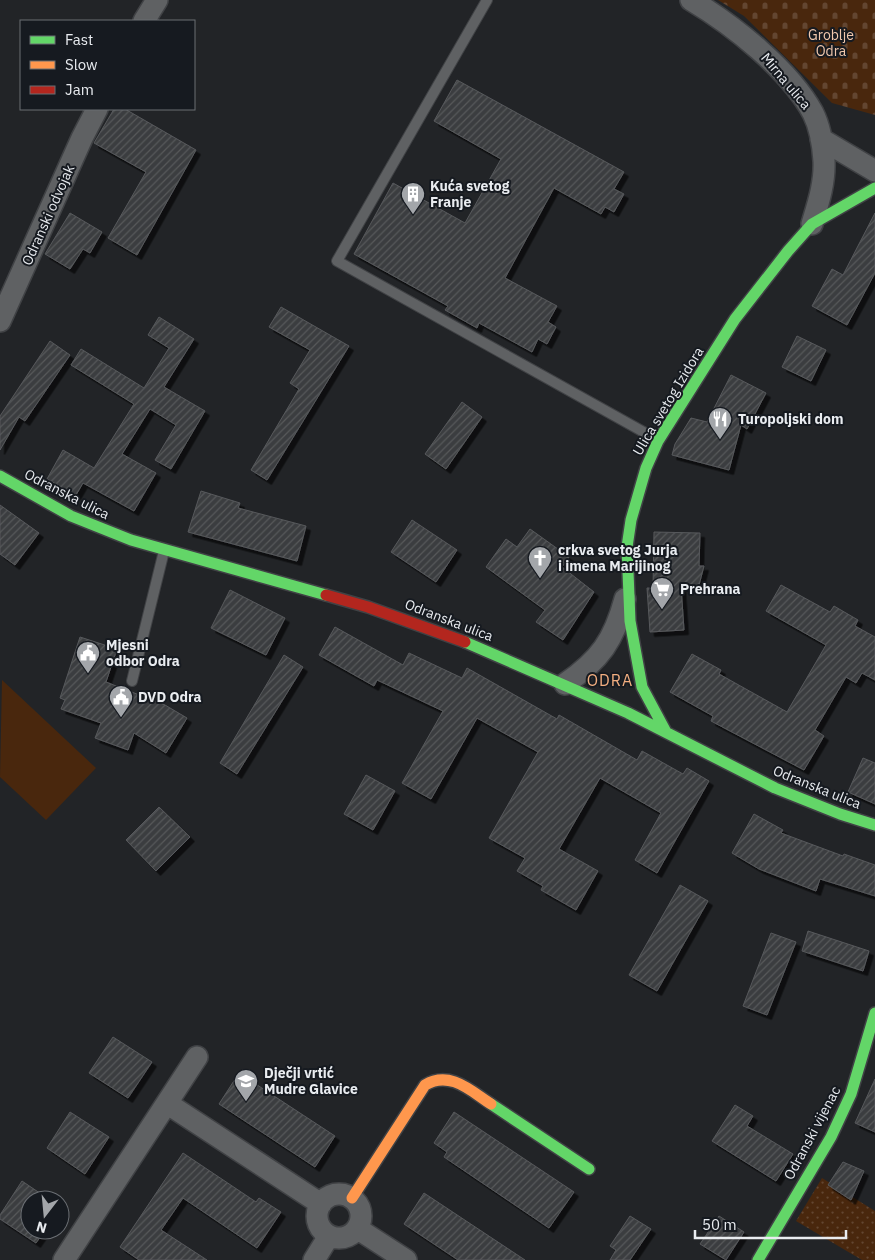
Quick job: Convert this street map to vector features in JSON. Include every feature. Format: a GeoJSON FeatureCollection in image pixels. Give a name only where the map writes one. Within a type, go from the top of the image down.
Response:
{"type":"FeatureCollection","features":[{"type":"Feature","properties":{"kind":"street"},"geometry":{"type":"LineString","coordinates":[[145,20],[157,0]]}},
{"type":"Feature","properties":{"kind":"street","name":"Mirna ulica"},"geometry":{"type":"LineString","coordinates":[[691,0],[734,28],[767,58],[790,83],[813,113],[822,139],[824,163],[822,190],[812,224]]}},
{"type":"Feature","properties":{"kind":"street","name":"Odranski odvojak"},"geometry":{"type":"LineString","coordinates":[[0,322],[82,138],[97,110]]}},
{"type":"Feature","properties":{"kind":"street"},"geometry":{"type":"LineString","coordinates":[[822,139],[875,171]]}},
{"type":"Feature","properties":{"kind":"street"},"geometry":{"type":"LineString","coordinates":[[812,224],[875,188]]}},
{"type":"Feature","properties":{"kind":"street","name":"Ulica svetog Izidora"},"geometry":{"type":"LineString","coordinates":[[665,730],[642,687],[630,621],[627,548],[631,520],[646,468],[658,441],[735,319],[788,251],[812,224]]}},
{"type":"Feature","properties":{"kind":"street","name":"Odranska ulica"},"geometry":{"type":"LineString","coordinates":[[0,476],[85,522],[164,550],[410,620],[565,684],[665,730],[775,788],[840,814],[875,825]]}},
{"type":"Feature","properties":{"kind":"street"},"geometry":{"type":"LineString","coordinates":[[565,684],[593,663],[606,646],[619,620],[628,589]]}},
{"type":"Feature","properties":{"kind":"street","name":"Odranski vijenac"},"geometry":{"type":"LineString","coordinates":[[758,1260],[831,1137],[847,1103],[863,1057],[875,1013]]}},
{"type":"Feature","properties":{"kind":"street"},"geometry":{"type":"LineString","coordinates":[[64,1260],[197,1057]]}},
{"type":"Feature","properties":{"kind":"street"},"geometry":{"type":"LineString","coordinates":[[352,1198],[425,1085],[434,1079],[445,1078],[457,1082],[589,1169]]}},
{"type":"Feature","properties":{"kind":"street"},"geometry":{"type":"LineString","coordinates":[[168,1104],[321,1204]]}},
{"type":"Feature","properties":{"kind":"street"},"geometry":{"type":"LineString","coordinates":[[339,1194],[352,1198],[360,1209],[358,1229],[348,1237],[329,1236],[319,1225],[317,1218],[321,1204],[326,1199],[339,1194]]}},
{"type":"Feature","properties":{"kind":"street"},"geometry":{"type":"LineString","coordinates":[[358,1229],[406,1260]]}},
{"type":"Feature","properties":{"kind":"street"},"geometry":{"type":"LineString","coordinates":[[314,1260],[329,1236]]}},
{"type":"Feature","properties":{"kind":"lane"},"geometry":{"type":"LineString","coordinates":[[487,0],[337,261],[658,441]]}},
{"type":"Feature","properties":{"kind":"lane"},"geometry":{"type":"LineString","coordinates":[[132,681],[164,550]]}},
{"type":"Feature","properties":{"kind":"green space","name":"Groblje Odra"},"geometry":{"type":"Polygon","coordinates":[[[718,0],[875,0],[875,115],[832,103],[744,16],[718,0]]]}},
{"type":"Feature","properties":{"kind":"green space"},"geometry":{"type":"Polygon","coordinates":[[[2,680],[96,768],[46,820],[0,777],[2,680]]]}},
{"type":"Feature","properties":{"kind":"green space"},"geometry":{"type":"Polygon","coordinates":[[[822,1178],[875,1211],[875,1260],[862,1260],[796,1221],[822,1178]]]}},
{"type":"Feature","properties":{"kind":"building","name":"Kuća svetog Franje"},"geometry":{"type":"Polygon","coordinates":[[[457,80],[624,172],[614,189],[624,194],[614,212],[605,207],[601,214],[554,188],[505,278],[557,306],[548,322],[556,327],[547,344],[538,339],[532,352],[479,323],[477,328],[445,310],[448,306],[354,254],[393,183],[465,223],[501,159],[434,121],[457,80]]]}},
{"type":"Feature","properties":{"kind":"building"},"geometry":{"type":"Polygon","coordinates":[[[113,110],[127,110],[196,150],[137,255],[108,238],[146,172],[94,143],[113,110]]]}},
{"type":"Feature","properties":{"kind":"building"},"geometry":{"type":"Polygon","coordinates":[[[70,213],[102,232],[90,253],[83,249],[70,269],[45,254],[70,213]]]}},
{"type":"Feature","properties":{"kind":"building"},"geometry":{"type":"Polygon","coordinates":[[[875,213],[875,273],[847,325],[812,306],[832,269],[843,275],[875,213]]]}},
{"type":"Feature","properties":{"kind":"building"},"geometry":{"type":"Polygon","coordinates":[[[281,307],[349,346],[267,480],[251,470],[299,389],[290,383],[310,350],[269,327],[281,307]]]}},
{"type":"Feature","properties":{"kind":"building"},"geometry":{"type":"Polygon","coordinates":[[[159,317],[194,339],[164,387],[205,411],[171,469],[155,460],[176,425],[150,409],[122,454],[156,473],[134,511],[83,483],[76,495],[47,479],[63,450],[94,468],[134,404],[71,365],[81,349],[144,388],[169,348],[148,335],[159,317]]]}},
{"type":"Feature","properties":{"kind":"building"},"geometry":{"type":"Polygon","coordinates":[[[797,336],[826,350],[811,381],[782,367],[797,336]]]}},
{"type":"Feature","properties":{"kind":"building"},"geometry":{"type":"Polygon","coordinates":[[[50,341],[70,355],[25,421],[19,417],[0,450],[0,416],[50,341]]]}},
{"type":"Feature","properties":{"kind":"building"},"geometry":{"type":"Polygon","coordinates":[[[731,375],[766,393],[747,429],[741,425],[729,470],[672,455],[675,444],[691,418],[707,422],[731,375]]]}},
{"type":"Feature","properties":{"kind":"building"},"geometry":{"type":"Polygon","coordinates":[[[462,402],[482,417],[446,469],[425,454],[462,402]]]}},
{"type":"Feature","properties":{"kind":"building"},"geometry":{"type":"Polygon","coordinates":[[[201,491],[240,503],[238,508],[306,526],[297,561],[188,532],[201,491]]]}},
{"type":"Feature","properties":{"kind":"building"},"geometry":{"type":"Polygon","coordinates":[[[0,505],[39,533],[15,565],[0,554],[0,505]]]}},
{"type":"Feature","properties":{"kind":"building"},"geometry":{"type":"Polygon","coordinates":[[[412,520],[457,550],[436,582],[391,552],[412,520]]]}},
{"type":"Feature","properties":{"kind":"building","name":"crkva svetog Jurja i imena Marijinog"},"geometry":{"type":"Polygon","coordinates":[[[530,529],[569,557],[562,567],[594,592],[563,640],[536,622],[545,610],[486,567],[506,539],[517,547],[530,529]]]}},
{"type":"Feature","properties":{"kind":"building"},"geometry":{"type":"Polygon","coordinates":[[[654,532],[700,533],[699,566],[704,566],[699,585],[681,586],[684,630],[650,632],[647,588],[653,588],[654,532]]]}},
{"type":"Feature","properties":{"kind":"building"},"geometry":{"type":"Polygon","coordinates":[[[781,585],[830,612],[834,606],[858,620],[855,626],[875,637],[875,680],[862,673],[856,683],[846,677],[815,730],[824,736],[804,770],[711,721],[713,716],[670,692],[692,654],[721,670],[719,674],[787,712],[826,645],[766,611],[781,585]]]}},
{"type":"Feature","properties":{"kind":"building"},"geometry":{"type":"Polygon","coordinates":[[[230,590],[285,618],[266,655],[211,628],[230,590]]]}},
{"type":"Feature","properties":{"kind":"building"},"geometry":{"type":"Polygon","coordinates":[[[335,627],[403,665],[409,653],[462,678],[467,668],[557,719],[559,715],[637,760],[642,751],[683,774],[687,768],[709,781],[657,873],[635,860],[661,813],[600,778],[559,849],[598,871],[576,910],[541,890],[543,886],[517,871],[525,858],[489,838],[538,752],[477,718],[431,799],[402,783],[443,711],[377,680],[374,686],[319,655],[335,627]]]}},
{"type":"Feature","properties":{"kind":"building"},"geometry":{"type":"Polygon","coordinates":[[[80,637],[117,649],[106,682],[165,705],[187,718],[166,753],[134,733],[128,750],[95,738],[101,723],[61,709],[65,700],[60,698],[80,637]]]}},
{"type":"Feature","properties":{"kind":"building"},"geometry":{"type":"Polygon","coordinates":[[[284,655],[303,667],[237,774],[220,763],[284,655]]]}},
{"type":"Feature","properties":{"kind":"building"},"geometry":{"type":"Polygon","coordinates":[[[863,758],[875,763],[875,804],[848,792],[863,758]]]}},
{"type":"Feature","properties":{"kind":"building"},"geometry":{"type":"Polygon","coordinates":[[[366,775],[395,791],[373,830],[344,814],[366,775]]]}},
{"type":"Feature","properties":{"kind":"building"},"geometry":{"type":"Polygon","coordinates":[[[159,807],[190,837],[156,871],[126,840],[159,807]]]}},
{"type":"Feature","properties":{"kind":"building"},"geometry":{"type":"Polygon","coordinates":[[[754,814],[783,830],[781,833],[843,856],[844,854],[875,865],[875,896],[820,879],[816,891],[759,869],[732,853],[754,814]]]}},
{"type":"Feature","properties":{"kind":"building"},"geometry":{"type":"Polygon","coordinates":[[[680,885],[708,901],[657,991],[629,975],[680,885]]]}},
{"type":"Feature","properties":{"kind":"building"},"geometry":{"type":"Polygon","coordinates":[[[808,931],[869,951],[863,971],[802,951],[808,931]]]}},
{"type":"Feature","properties":{"kind":"building"},"geometry":{"type":"Polygon","coordinates":[[[771,933],[796,942],[767,1015],[743,1006],[771,933]]]}},
{"type":"Feature","properties":{"kind":"building"},"geometry":{"type":"Polygon","coordinates":[[[113,1037],[152,1062],[128,1098],[89,1073],[113,1037]]]}},
{"type":"Feature","properties":{"kind":"building"},"geometry":{"type":"Polygon","coordinates":[[[239,1073],[335,1136],[315,1167],[219,1104],[239,1073]]]}},
{"type":"Feature","properties":{"kind":"building"},"geometry":{"type":"Polygon","coordinates":[[[875,1079],[875,1132],[855,1123],[875,1079]]]}},
{"type":"Feature","properties":{"kind":"building"},"geometry":{"type":"Polygon","coordinates":[[[735,1105],[753,1116],[747,1126],[793,1154],[776,1181],[712,1141],[735,1105]]]}},
{"type":"Feature","properties":{"kind":"building"},"geometry":{"type":"Polygon","coordinates":[[[70,1112],[109,1137],[85,1174],[47,1148],[70,1112]]]}},
{"type":"Feature","properties":{"kind":"building"},"geometry":{"type":"Polygon","coordinates":[[[454,1112],[574,1192],[549,1228],[444,1157],[447,1152],[434,1143],[454,1112]]]}},
{"type":"Feature","properties":{"kind":"building"},"geometry":{"type":"Polygon","coordinates":[[[183,1153],[256,1202],[259,1198],[281,1212],[257,1248],[183,1198],[161,1230],[207,1260],[139,1260],[120,1247],[183,1153]]]}},
{"type":"Feature","properties":{"kind":"building"},"geometry":{"type":"Polygon","coordinates":[[[843,1162],[864,1171],[851,1200],[828,1185],[843,1162]]]}},
{"type":"Feature","properties":{"kind":"building"},"geometry":{"type":"Polygon","coordinates":[[[22,1181],[35,1190],[20,1190],[20,1232],[0,1219],[0,1215],[22,1181]]]}},
{"type":"Feature","properties":{"kind":"building"},"geometry":{"type":"Polygon","coordinates":[[[424,1193],[525,1260],[458,1260],[404,1224],[424,1193]]]}},
{"type":"Feature","properties":{"kind":"building"},"geometry":{"type":"Polygon","coordinates":[[[630,1216],[651,1229],[630,1260],[610,1260],[616,1250],[610,1246],[630,1216]]]}},
{"type":"Feature","properties":{"kind":"building"},"geometry":{"type":"Polygon","coordinates":[[[719,1216],[744,1232],[726,1260],[700,1244],[719,1216]]]}},
{"type":"Feature","properties":{"kind":"traffic: fast"},"geometry":{"type":"LineString","coordinates":[[665,730],[642,687],[630,621],[627,547],[631,520],[646,468],[658,441],[735,319],[788,251],[812,224],[875,188]]}},
{"type":"Feature","properties":{"kind":"traffic: fast"},"geometry":{"type":"LineString","coordinates":[[0,476],[71,516],[131,540],[326,595]]}},
{"type":"Feature","properties":{"kind":"traffic: fast"},"geometry":{"type":"LineString","coordinates":[[465,642],[628,713],[775,788],[840,814],[875,825]]}},
{"type":"Feature","properties":{"kind":"traffic: fast"},"geometry":{"type":"LineString","coordinates":[[758,1260],[831,1137],[851,1094],[875,1013]]}},
{"type":"Feature","properties":{"kind":"traffic: fast"},"geometry":{"type":"LineString","coordinates":[[491,1104],[589,1169]]}},
{"type":"Feature","properties":{"kind":"traffic: slow"},"geometry":{"type":"LineString","coordinates":[[352,1198],[425,1085],[434,1081],[452,1081],[468,1088],[491,1104]]}},
{"type":"Feature","properties":{"kind":"traffic: jam"},"geometry":{"type":"LineString","coordinates":[[326,595],[368,607],[465,642]]}},
{"type":"Feature","properties":{"kind":"place","name":"Kuća svetog Franje"},"geometry":{"type":"Point","coordinates":[413,215]}},
{"type":"Feature","properties":{"kind":"place","name":"Turopoljski dom"},"geometry":{"type":"Point","coordinates":[720,440]}},
{"type":"Feature","properties":{"kind":"place","name":"crkva svetog Jurja i imena Marijinog"},"geometry":{"type":"Point","coordinates":[540,579]}},
{"type":"Feature","properties":{"kind":"place","name":"Prehrana"},"geometry":{"type":"Point","coordinates":[662,610]}},
{"type":"Feature","properties":{"kind":"place","name":"Mjesni odbor Odra"},"geometry":{"type":"Point","coordinates":[88,674]}},
{"type":"Feature","properties":{"kind":"place","name":"DVD Odra"},"geometry":{"type":"Point","coordinates":[121,718]}},
{"type":"Feature","properties":{"kind":"place","name":"Dječji vrtić Mudre Glavice"},"geometry":{"type":"Point","coordinates":[246,1102]}},
{"type":"Feature","properties":{"kind":"district","name":"ODRA"},"geometry":{"type":"Point","coordinates":[610,680]}}]}
